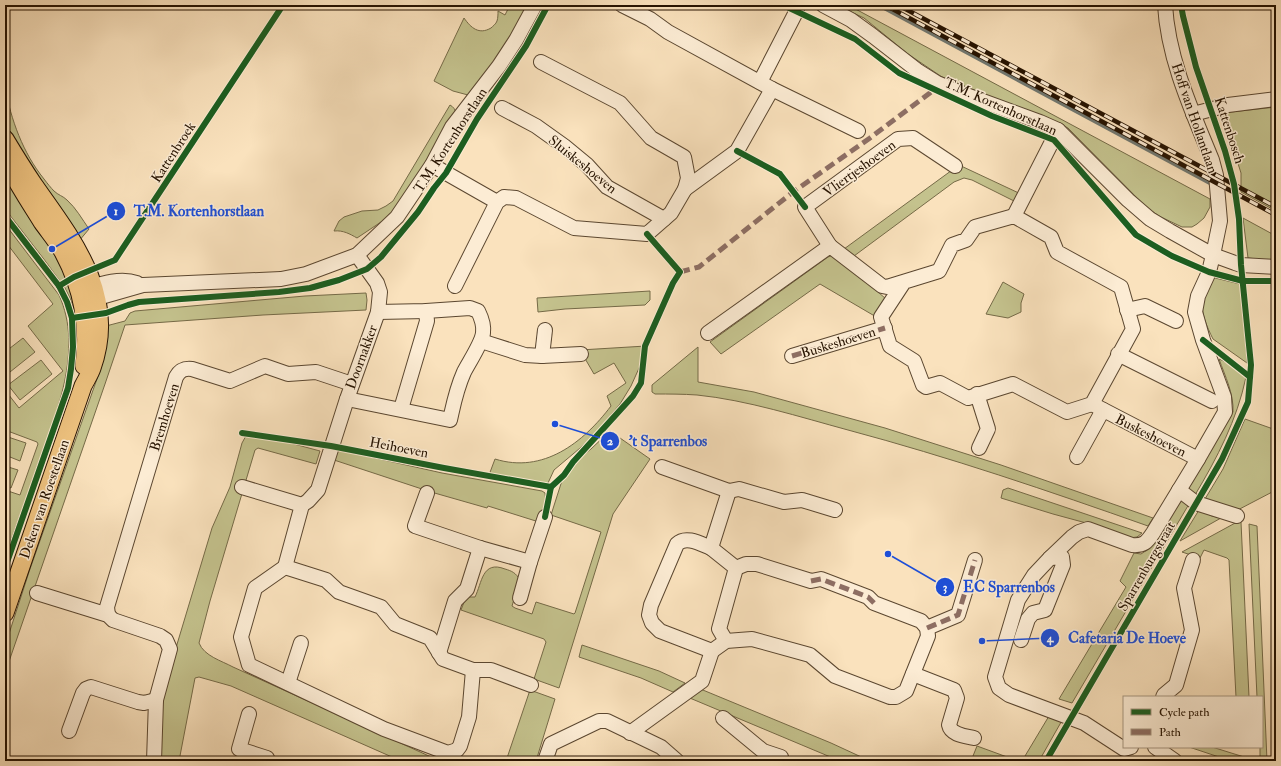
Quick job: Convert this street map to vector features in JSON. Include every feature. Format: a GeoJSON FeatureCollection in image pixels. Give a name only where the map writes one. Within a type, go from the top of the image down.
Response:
{"type":"FeatureCollection","features":[{"type":"Feature","properties":{"kind":"main road","name":"Deken van Roestellaan"},"geometry":{"type":"LineString","coordinates":[[5,138],[33,184],[62,224],[89,270],[83,386],[5,613]]}},
{"type":"Feature","properties":{"kind":"main road","name":"Deken van Roestellaan"},"geometry":{"type":"LineString","coordinates":[[5,159],[22,192],[63,252],[88,294]]}},
{"type":"Feature","properties":{"kind":"street","name":"T.M. Kortenhorstlaan"},"geometry":{"type":"LineString","coordinates":[[88,294],[144,284],[282,278],[306,274],[357,255],[397,217],[432,165],[452,127],[499,66],[516,40],[535,5]]}},
{"type":"Feature","properties":{"kind":"street"},"geometry":{"type":"LineString","coordinates":[[622,5],[650,19],[668,32],[772,89],[858,131]]}},
{"type":"Feature","properties":{"kind":"street"},"geometry":{"type":"LineString","coordinates":[[760,82],[796,12],[798,5]]}},
{"type":"Feature","properties":{"kind":"street","name":"T.M. Kortenhorstlaan"},"geometry":{"type":"LineString","coordinates":[[823,5],[851,20],[918,71],[937,83],[1058,130],[1128,200],[1150,218],[1170,231],[1214,255],[1241,265],[1276,268]]}},
{"type":"Feature","properties":{"kind":"street","name":"Hoff van Hollantlaan"},"geometry":{"type":"LineString","coordinates":[[1050,558],[1072,537],[1079,532],[1088,529],[1132,545],[1139,546],[1145,544],[1180,490],[1225,412],[1224,397],[1203,340],[1195,312],[1198,296],[1209,272],[1214,255],[1220,221],[1216,175],[1212,160],[1178,72],[1166,20],[1166,5]]}},
{"type":"Feature","properties":{"kind":"street"},"geometry":{"type":"LineString","coordinates":[[455,286],[497,202],[504,197],[516,198],[574,228],[647,234],[671,213],[685,190],[688,178],[684,157],[651,138],[620,102],[541,62]]}},
{"type":"Feature","properties":{"kind":"street"},"geometry":{"type":"LineString","coordinates":[[685,190],[737,151],[772,89]]}},
{"type":"Feature","properties":{"kind":"street","name":"Kattenbosch"},"geometry":{"type":"LineString","coordinates":[[1194,114],[1228,105],[1276,99]]}},
{"type":"Feature","properties":{"kind":"street","name":"Sluiskeshoeven"},"geometry":{"type":"LineString","coordinates":[[502,108],[536,126],[564,146],[587,165],[607,187],[664,219]]}},
{"type":"Feature","properties":{"kind":"street"},"geometry":{"type":"LineString","coordinates":[[904,282],[939,271],[952,244],[966,240],[975,227],[1014,216],[1058,130]]}},
{"type":"Feature","properties":{"kind":"street","name":"Vliertjeshoeven"},"geometry":{"type":"LineString","coordinates":[[904,282],[887,287],[882,286],[830,246],[805,207],[898,139],[914,138],[955,166]]}},
{"type":"Feature","properties":{"kind":"street"},"geometry":{"type":"LineString","coordinates":[[432,165],[497,202]]}},
{"type":"Feature","properties":{"kind":"street","name":"Buskeshoeven"},"geometry":{"type":"LineString","coordinates":[[1014,216],[1051,238],[1057,252],[1121,287],[1133,328],[1118,354],[1077,457]]}},
{"type":"Feature","properties":{"kind":"street"},"geometry":{"type":"LineString","coordinates":[[708,333],[830,246]]}},
{"type":"Feature","properties":{"kind":"street","name":"Doornakker"},"geometry":{"type":"LineString","coordinates":[[302,505],[318,490],[347,398],[378,312],[380,292],[377,283],[357,255]]}},
{"type":"Feature","properties":{"kind":"street","name":"Buskeshoeven"},"geometry":{"type":"LineString","coordinates":[[904,282],[881,318],[890,346],[914,361],[922,385],[926,388],[940,383],[968,398],[1013,384],[1067,412],[1097,407],[1198,459]]}},
{"type":"Feature","properties":{"kind":"street"},"geometry":{"type":"LineString","coordinates":[[1127,310],[1146,306],[1176,321]]}},
{"type":"Feature","properties":{"kind":"street"},"geometry":{"type":"LineString","coordinates":[[347,398],[450,420],[455,394],[481,341],[483,333],[481,317],[478,311],[470,308],[378,312]]}},
{"type":"Feature","properties":{"kind":"street"},"geometry":{"type":"LineString","coordinates":[[401,410],[427,321],[426,311]]}},
{"type":"Feature","properties":{"kind":"street","name":"Buskeshoeven"},"geometry":{"type":"LineString","coordinates":[[792,356],[885,328]]}},
{"type":"Feature","properties":{"kind":"street"},"geometry":{"type":"LineString","coordinates":[[542,356],[545,330]]}},
{"type":"Feature","properties":{"kind":"street"},"geometry":{"type":"LineString","coordinates":[[481,341],[525,355],[542,356],[581,354]]}},
{"type":"Feature","properties":{"kind":"street"},"geometry":{"type":"LineString","coordinates":[[1118,354],[1212,401]]}},
{"type":"Feature","properties":{"kind":"street","name":"Bremhoeven"},"geometry":{"type":"LineString","coordinates":[[108,615],[107,606],[176,377],[182,369],[192,369],[230,382],[265,366],[288,374],[316,372],[352,384]]}},
{"type":"Feature","properties":{"kind":"street"},"geometry":{"type":"LineString","coordinates":[[977,394],[988,429],[979,448]]}},
{"type":"Feature","properties":{"kind":"street"},"geometry":{"type":"LineString","coordinates":[[662,467],[728,491],[739,489],[784,502],[802,500],[835,510]]}},
{"type":"Feature","properties":{"kind":"street"},"geometry":{"type":"LineString","coordinates":[[242,487],[302,505],[285,567],[255,588],[241,637],[249,665],[384,729],[448,752],[457,750],[460,746],[469,717],[473,670]]}},
{"type":"Feature","properties":{"kind":"street"},"geometry":{"type":"LineString","coordinates":[[1180,490],[1196,503],[1237,516]]}},
{"type":"Feature","properties":{"kind":"street"},"geometry":{"type":"LineString","coordinates":[[712,548],[728,491]]}},
{"type":"Feature","properties":{"kind":"street"},"geometry":{"type":"LineString","coordinates":[[427,493],[415,526],[480,548],[530,562]]}},
{"type":"Feature","properties":{"kind":"street"},"geometry":{"type":"LineString","coordinates":[[520,598],[545,517]]}},
{"type":"Feature","properties":{"kind":"street"},"geometry":{"type":"LineString","coordinates":[[712,651],[660,631],[652,623],[649,615],[651,605],[677,544],[680,541],[690,540],[712,548],[736,568]]}},
{"type":"Feature","properties":{"kind":"street"},"geometry":{"type":"LineString","coordinates":[[439,653],[455,601],[466,589],[480,548]]}},
{"type":"Feature","properties":{"kind":"street"},"geometry":{"type":"LineString","coordinates":[[1021,640],[1028,618],[1033,613],[1045,610],[1063,565],[1062,557],[1050,558],[1034,575],[1018,600],[995,677],[999,688],[1009,695],[1084,723],[1124,749],[1128,748]]}},
{"type":"Feature","properties":{"kind":"street"},"geometry":{"type":"LineString","coordinates":[[927,628],[958,615],[975,560]]}},
{"type":"Feature","properties":{"kind":"street"},"geometry":{"type":"LineString","coordinates":[[1164,696],[1176,685],[1192,630],[1184,588],[1193,560]]}},
{"type":"Feature","properties":{"kind":"street"},"geometry":{"type":"LineString","coordinates":[[630,732],[702,682],[712,651],[726,641],[752,639],[810,655],[835,676],[890,696],[896,697],[906,691],[928,636],[927,628],[921,621],[874,603],[868,597],[821,579],[811,581],[758,564],[746,564],[736,568]]}},
{"type":"Feature","properties":{"kind":"street"},"geometry":{"type":"LineString","coordinates":[[285,567],[326,580],[339,592],[381,607],[395,624],[430,638],[442,659],[473,670],[491,670],[531,684]]}},
{"type":"Feature","properties":{"kind":"street"},"geometry":{"type":"LineString","coordinates":[[726,641],[719,629],[736,568]]}},
{"type":"Feature","properties":{"kind":"street"},"geometry":{"type":"LineString","coordinates":[[38,593],[108,615],[113,620],[160,636],[166,640],[170,649],[156,700],[154,761]]}},
{"type":"Feature","properties":{"kind":"street"},"geometry":{"type":"LineString","coordinates":[[288,683],[301,643]]}},
{"type":"Feature","properties":{"kind":"street"},"geometry":{"type":"LineString","coordinates":[[913,674],[954,690],[957,698],[949,725],[950,729],[953,733],[974,738]]}},
{"type":"Feature","properties":{"kind":"street"},"geometry":{"type":"LineString","coordinates":[[69,731],[83,693],[86,689],[91,687],[138,702],[144,703],[156,700]]}},
{"type":"Feature","properties":{"kind":"street"},"geometry":{"type":"LineString","coordinates":[[249,714],[238,755],[267,758],[268,761]]}},
{"type":"Feature","properties":{"kind":"street"},"geometry":{"type":"LineString","coordinates":[[723,718],[763,751],[781,757],[780,761]]}},
{"type":"Feature","properties":{"kind":"street"},"geometry":{"type":"LineString","coordinates":[[545,761],[551,744],[599,720],[607,721],[661,747],[677,761]]}},
{"type":"Feature","properties":{"kind":"street"},"geometry":{"type":"LineString","coordinates":[[1156,748],[1175,761]]}},
{"type":"Feature","properties":{"kind":"shaded area"},"geometry":{"type":"Polygon","coordinates":[[[510,5],[528,5],[501,55],[468,95],[453,91],[434,81],[464,18],[469,25],[479,31],[487,30],[497,22],[498,11],[505,15],[510,5]]]}},
{"type":"Feature","properties":{"kind":"shaded area"},"geometry":{"type":"Polygon","coordinates":[[[836,5],[848,5],[1210,199],[1210,207],[1204,218],[1192,227],[1182,227],[1161,217],[1145,206],[1068,128],[1048,118],[1003,102],[942,77],[908,54],[864,18],[836,5]]]}},
{"type":"Feature","properties":{"kind":"shaded area"},"geometry":{"type":"Polygon","coordinates":[[[5,87],[14,124],[30,158],[49,185],[70,203],[89,229],[79,241],[8,133],[5,123],[5,87]]]}},
{"type":"Feature","properties":{"kind":"shaded area"},"geometry":{"type":"Polygon","coordinates":[[[450,105],[454,108],[454,120],[390,216],[357,238],[343,232],[334,231],[339,221],[344,217],[362,211],[378,210],[393,201],[450,105]]]}},
{"type":"Feature","properties":{"kind":"shaded area"},"geometry":{"type":"Polygon","coordinates":[[[1276,107],[1276,211],[1241,192],[1241,173],[1222,113],[1276,107]]]}},
{"type":"Feature","properties":{"kind":"shaded area"},"geometry":{"type":"Polygon","coordinates":[[[959,165],[1023,195],[1018,203],[972,180],[964,178],[954,182],[854,256],[844,249],[959,165]]]}},
{"type":"Feature","properties":{"kind":"shaded area"},"geometry":{"type":"Polygon","coordinates":[[[5,169],[60,254],[80,310],[74,310],[65,288],[5,209],[5,169]]]}},
{"type":"Feature","properties":{"kind":"shaded area"},"geometry":{"type":"Polygon","coordinates":[[[1243,218],[1276,236],[1276,261],[1248,258],[1243,218]]]}},
{"type":"Feature","properties":{"kind":"shaded area"},"geometry":{"type":"Polygon","coordinates":[[[5,224],[59,295],[66,316],[69,338],[68,360],[59,404],[5,556],[5,490],[20,495],[38,444],[37,442],[5,430],[5,390],[19,408],[63,371],[28,326],[53,304],[5,241],[5,224]]]}},
{"type":"Feature","properties":{"kind":"shaded area"},"geometry":{"type":"Polygon","coordinates":[[[833,255],[852,269],[886,299],[878,318],[820,284],[721,354],[710,342],[828,257],[833,255]]]}},
{"type":"Feature","properties":{"kind":"shaded area"},"geometry":{"type":"Polygon","coordinates":[[[1211,277],[1240,284],[1247,363],[1213,339],[1208,330],[1203,314],[1202,304],[1211,277]]]}},
{"type":"Feature","properties":{"kind":"shaded area"},"geometry":{"type":"Polygon","coordinates":[[[1003,282],[1024,294],[1021,303],[1021,312],[1008,318],[986,314],[1003,282]]]}},
{"type":"Feature","properties":{"kind":"shaded area"},"geometry":{"type":"Polygon","coordinates":[[[650,291],[650,300],[645,305],[565,309],[538,312],[537,298],[650,291]]]}},
{"type":"Feature","properties":{"kind":"shaded area"},"geometry":{"type":"Polygon","coordinates":[[[366,293],[366,310],[263,315],[125,325],[5,673],[5,646],[30,569],[98,376],[106,326],[125,321],[130,313],[135,311],[305,296],[366,293]]]}},
{"type":"Feature","properties":{"kind":"shaded area"},"geometry":{"type":"Polygon","coordinates":[[[23,338],[35,352],[5,376],[5,352],[23,338]]]}},
{"type":"Feature","properties":{"kind":"shaded area"},"geometry":{"type":"Polygon","coordinates":[[[646,346],[644,357],[631,386],[620,404],[592,438],[554,470],[548,483],[545,484],[489,475],[495,459],[513,463],[529,462],[545,459],[560,452],[575,443],[588,432],[611,406],[607,396],[626,383],[614,363],[594,374],[580,350],[646,346]]]}},
{"type":"Feature","properties":{"kind":"shaded area"},"geometry":{"type":"Polygon","coordinates":[[[698,347],[698,382],[754,392],[885,428],[1001,465],[1153,518],[1148,526],[1036,487],[961,463],[886,440],[773,410],[716,397],[655,394],[652,392],[652,385],[698,347]]]}},
{"type":"Feature","properties":{"kind":"shaded area"},"geometry":{"type":"Polygon","coordinates":[[[1219,359],[1226,362],[1246,377],[1232,423],[1211,467],[1195,495],[1188,489],[1233,412],[1231,392],[1219,359]]]}},
{"type":"Feature","properties":{"kind":"shaded area"},"geometry":{"type":"Polygon","coordinates":[[[41,360],[52,374],[20,400],[8,385],[41,360]]]}},
{"type":"Feature","properties":{"kind":"shaded area"},"geometry":{"type":"Polygon","coordinates":[[[1245,419],[1276,430],[1276,490],[1232,513],[1205,499],[1223,469],[1245,419]]]}},
{"type":"Feature","properties":{"kind":"shaded area"},"geometry":{"type":"Polygon","coordinates":[[[610,431],[650,459],[613,514],[559,688],[534,679],[546,642],[544,639],[461,610],[466,597],[475,597],[487,570],[497,567],[512,572],[520,580],[512,606],[515,608],[532,614],[536,602],[574,614],[575,613],[601,532],[551,515],[566,468],[591,449],[610,431]]]}},
{"type":"Feature","properties":{"kind":"shaded area"},"geometry":{"type":"Polygon","coordinates":[[[249,432],[320,451],[316,464],[258,448],[255,450],[210,601],[199,643],[201,648],[214,658],[233,667],[440,761],[401,761],[231,686],[199,677],[195,678],[179,761],[157,761],[159,710],[175,651],[212,528],[230,487],[242,443],[249,432]]]}},
{"type":"Feature","properties":{"kind":"shaded area"},"geometry":{"type":"Polygon","coordinates":[[[5,436],[26,443],[20,461],[5,455],[5,436]]]}},
{"type":"Feature","properties":{"kind":"shaded area"},"geometry":{"type":"Polygon","coordinates":[[[335,449],[442,473],[542,491],[545,493],[547,513],[539,522],[488,506],[487,508],[431,492],[331,459],[335,449]]]}},
{"type":"Feature","properties":{"kind":"shaded area"},"geometry":{"type":"Polygon","coordinates":[[[5,466],[18,470],[11,488],[5,486],[5,466]]]}},
{"type":"Feature","properties":{"kind":"shaded area"},"geometry":{"type":"Polygon","coordinates":[[[1008,488],[1142,533],[1137,537],[1129,538],[1101,527],[1001,498],[1003,490],[1008,488]]]}},
{"type":"Feature","properties":{"kind":"shaded area"},"geometry":{"type":"Polygon","coordinates":[[[1182,499],[1189,504],[1072,703],[1059,699],[1126,587],[1120,581],[1134,553],[1141,554],[1147,550],[1182,499]]]}},
{"type":"Feature","properties":{"kind":"shaded area"},"geometry":{"type":"Polygon","coordinates":[[[1199,510],[1221,518],[1180,541],[1199,510]]]}},
{"type":"Feature","properties":{"kind":"shaded area"},"geometry":{"type":"Polygon","coordinates":[[[1237,522],[1241,522],[1249,696],[1236,696],[1229,560],[1204,550],[1200,558],[1182,552],[1237,522]]]}},
{"type":"Feature","properties":{"kind":"shaded area"},"geometry":{"type":"Polygon","coordinates":[[[1249,524],[1257,526],[1267,761],[1260,761],[1260,748],[1263,748],[1263,696],[1257,696],[1249,524]]]}},
{"type":"Feature","properties":{"kind":"shaded area"},"geometry":{"type":"Polygon","coordinates":[[[582,645],[659,671],[685,683],[673,692],[641,678],[579,657],[582,645]]]}},
{"type":"Feature","properties":{"kind":"shaded area"},"geometry":{"type":"Polygon","coordinates":[[[698,688],[831,743],[870,761],[840,761],[685,696],[698,688]]]}},
{"type":"Feature","properties":{"kind":"shaded area"},"geometry":{"type":"Polygon","coordinates":[[[530,690],[555,699],[536,761],[506,761],[530,690]]]}},
{"type":"Feature","properties":{"kind":"shaded area"},"geometry":{"type":"Polygon","coordinates":[[[1052,711],[1064,717],[1039,761],[1022,761],[1052,711]]]}},
{"type":"Feature","properties":{"kind":"shaded area"},"geometry":{"type":"Polygon","coordinates":[[[977,746],[1018,761],[971,761],[977,746]]]}},
{"type":"Feature","properties":{"kind":"shaded area"},"geometry":{"type":"Polygon","coordinates":[[[1192,748],[1215,748],[1257,761],[1231,761],[1192,748]]]}},
{"type":"Feature","properties":{"kind":"waterway"},"geometry":{"type":"LineString","coordinates":[[878,5],[1211,184]]}},
{"type":"Feature","properties":{"kind":"railway"},"geometry":{"type":"LineString","coordinates":[[885,5],[1276,215]]}},
{"type":"Feature","properties":{"kind":"railway"},"geometry":{"type":"LineString","coordinates":[[898,5],[1276,207]]}},
{"type":"Feature","properties":{"kind":"marked path"},"geometry":{"type":"LineString","coordinates":[[680,272],[699,267],[793,192],[870,138],[934,90]]}},
{"type":"Feature","properties":{"kind":"marked path"},"geometry":{"type":"LineString","coordinates":[[792,356],[885,328]]}},
{"type":"Feature","properties":{"kind":"marked path"},"geometry":{"type":"LineString","coordinates":[[927,628],[958,615],[975,560]]}},
{"type":"Feature","properties":{"kind":"marked path"},"geometry":{"type":"LineString","coordinates":[[811,581],[821,579],[868,597],[874,603]]}},
{"type":"Feature","properties":{"kind":"cycle path","name":"Kattenbroek"},"geometry":{"type":"LineString","coordinates":[[59,286],[74,277],[115,260],[283,5]]}},
{"type":"Feature","properties":{"kind":"cycle path"},"geometry":{"type":"LineString","coordinates":[[72,318],[106,313],[139,302],[279,292],[310,288],[339,280],[367,269],[381,257],[418,212],[446,173],[477,119],[526,46],[548,5]]}},
{"type":"Feature","properties":{"kind":"cycle path"},"geometry":{"type":"LineString","coordinates":[[783,5],[855,39],[899,73],[992,116],[1054,140],[1136,235],[1172,256],[1209,272],[1243,281],[1276,281]]}},
{"type":"Feature","properties":{"kind":"cycle path","name":"Sparrenburgstraat"},"geometry":{"type":"LineString","coordinates":[[1046,761],[1222,459],[1248,402],[1251,365],[1241,265],[1239,219],[1234,184],[1225,151],[1196,67],[1181,5]]}},
{"type":"Feature","properties":{"kind":"cycle path"},"geometry":{"type":"LineString","coordinates":[[737,151],[780,174],[805,207]]}},
{"type":"Feature","properties":{"kind":"cycle path"},"geometry":{"type":"LineString","coordinates":[[5,216],[59,286],[67,302],[72,318],[73,347],[68,388],[5,568]]}},
{"type":"Feature","properties":{"kind":"cycle path"},"geometry":{"type":"LineString","coordinates":[[545,517],[551,487],[564,475],[573,462],[633,396],[641,383],[645,346],[673,283],[680,272],[647,234]]}},
{"type":"Feature","properties":{"kind":"cycle path"},"geometry":{"type":"LineString","coordinates":[[1203,340],[1250,377]]}},
{"type":"Feature","properties":{"kind":"cycle path","name":"Heihoeven"},"geometry":{"type":"LineString","coordinates":[[242,433],[331,446],[551,487]]}},
{"type":"Feature","properties":{"kind":"place","name":"T.M. Kortenhorstlaan"},"geometry":{"type":"Point","coordinates":[52,249]}},
{"type":"Feature","properties":{"kind":"place","name":"'t Sparrenbos"},"geometry":{"type":"Point","coordinates":[555,424]}},
{"type":"Feature","properties":{"kind":"place","name":"EC Sparrenbos"},"geometry":{"type":"Point","coordinates":[888,554]}},
{"type":"Feature","properties":{"kind":"place","name":"Cafetaria De Hoeve"},"geometry":{"type":"Point","coordinates":[982,641]}}]}
